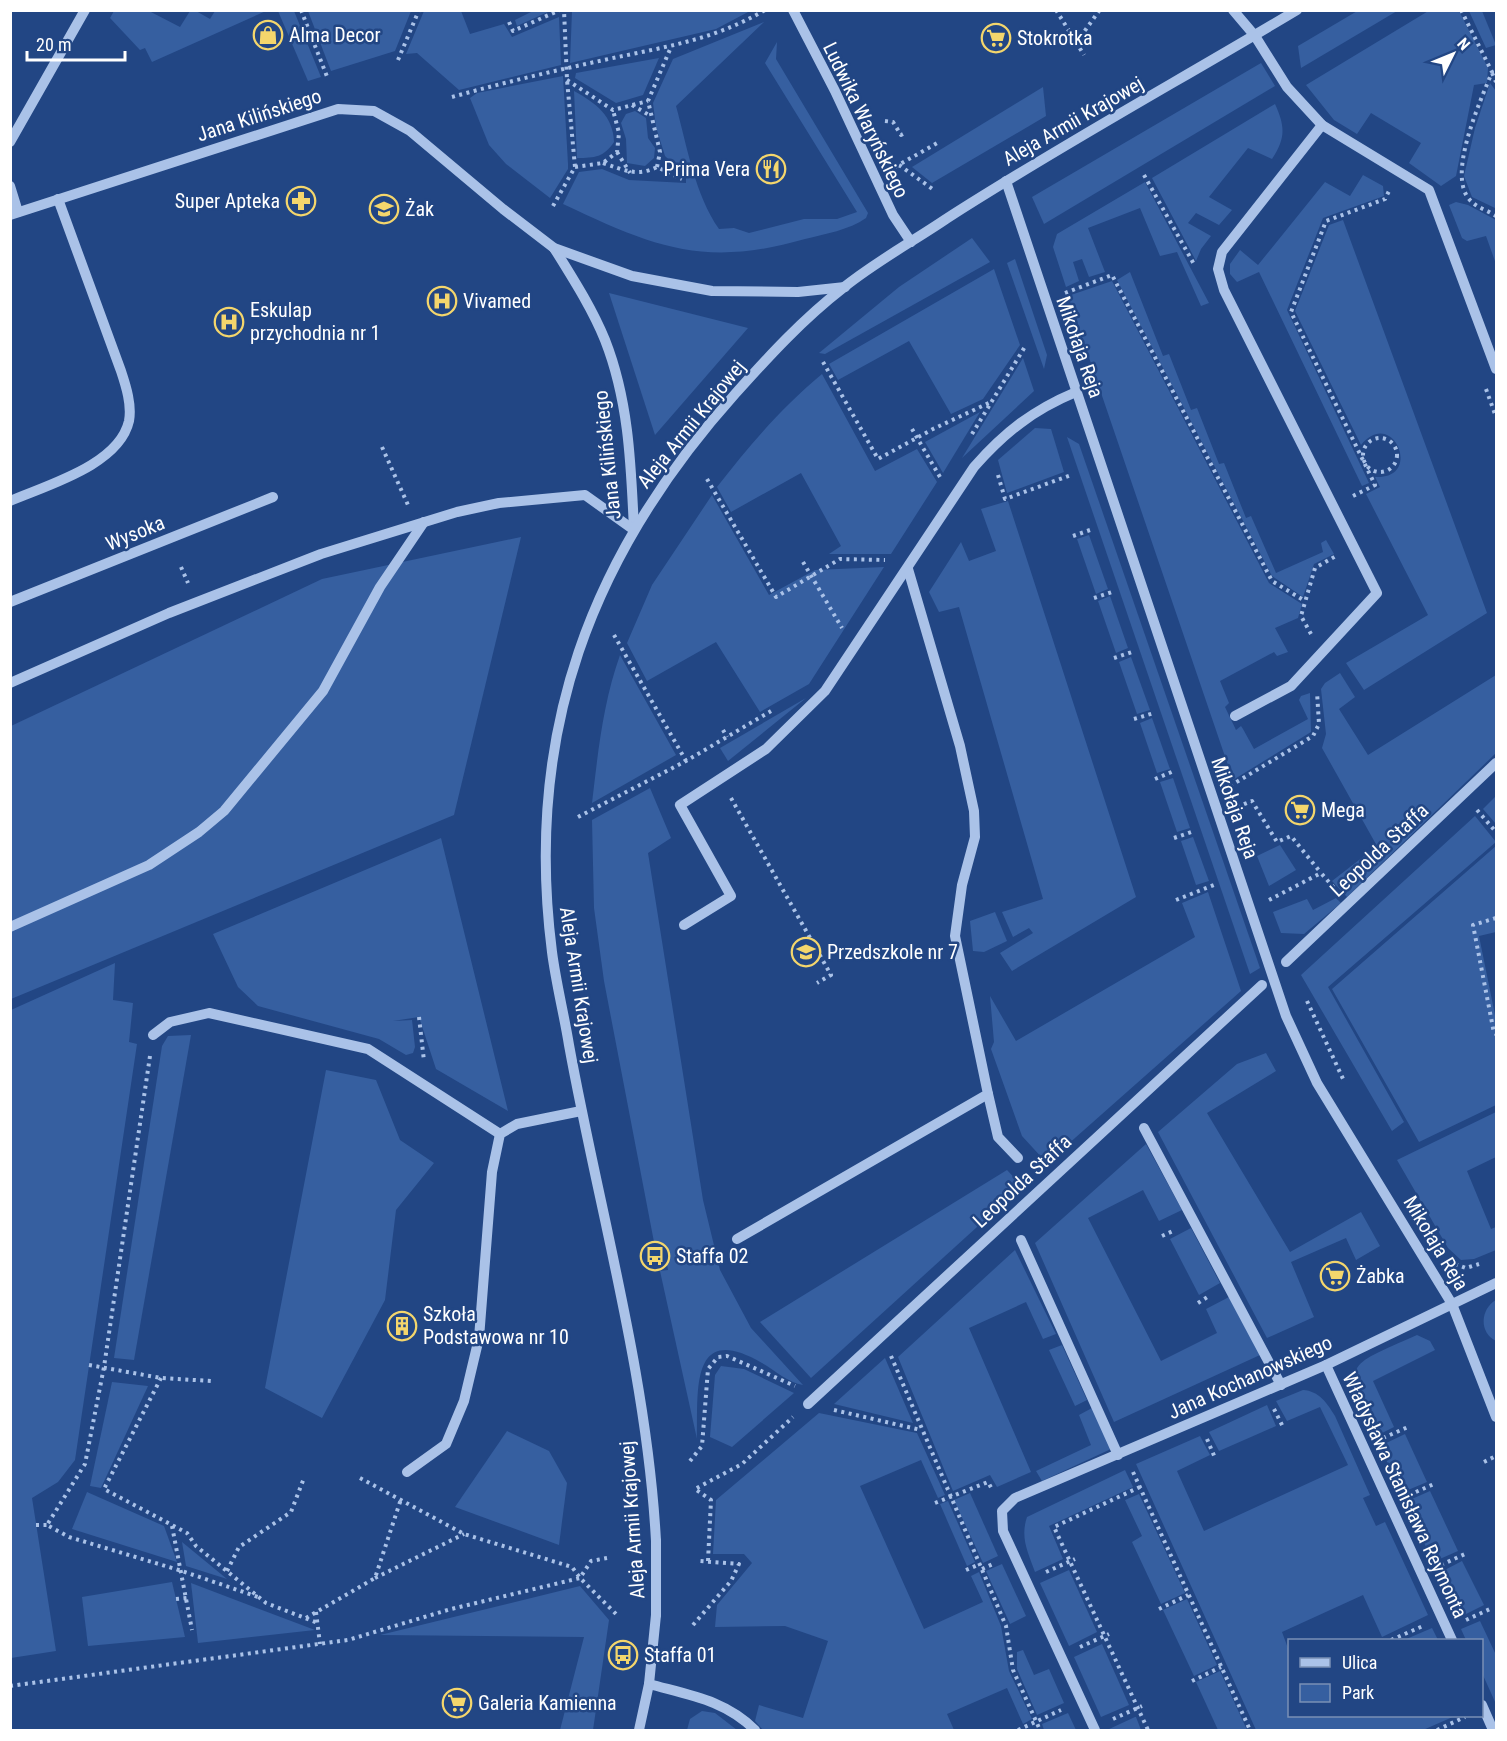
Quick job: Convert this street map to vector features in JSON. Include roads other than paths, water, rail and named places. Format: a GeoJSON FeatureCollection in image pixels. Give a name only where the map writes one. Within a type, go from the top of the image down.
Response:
{"type":"FeatureCollection","features":[{"type":"Feature","properties":{"kind":"street"},"geometry":{"type":"LineString","coordinates":[[10,142],[85,10]]}},
{"type":"Feature","properties":{"kind":"street","name":"Ludwika Waryńskiego"},"geometry":{"type":"LineString","coordinates":[[793,10],[893,215],[911,242]]}},
{"type":"Feature","properties":{"kind":"street"},"geometry":{"type":"LineString","coordinates":[[1233,10],[1255,36],[1287,87],[1322,125],[1429,190],[1497,369]]}},
{"type":"Feature","properties":{"kind":"street","name":"Aleja Armii Krajowej"},"geometry":{"type":"LineString","coordinates":[[639,1731],[649,1684],[656,1615],[654,1510],[646,1442],[552,952],[545,848],[553,754],[572,666],[602,589],[633,530],[666,477],[717,414],[782,342],[845,286],[911,242],[1006,181],[1297,10]]}},
{"type":"Feature","properties":{"kind":"street","name":"Jana Kilińskiego"},"geometry":{"type":"LineString","coordinates":[[14,213],[338,109],[374,111],[410,131],[503,209],[554,248],[632,276],[712,291],[798,292],[845,286]]}},
{"type":"Feature","properties":{"kind":"street"},"geometry":{"type":"LineString","coordinates":[[1235,716],[1291,686],[1377,593],[1224,290],[1218,269],[1222,252],[1322,125]]}},
{"type":"Feature","properties":{"kind":"street","name":"Mikołaja Reja"},"geometry":{"type":"LineString","coordinates":[[1006,181],[1286,1016],[1317,1083],[1452,1304],[1497,1416]]}},
{"type":"Feature","properties":{"kind":"street"},"geometry":{"type":"LineString","coordinates":[[10,186],[14,213]]}},
{"type":"Feature","properties":{"kind":"street"},"geometry":{"type":"LineString","coordinates":[[10,501],[87,468],[122,440],[129,420],[127,392],[121,371],[58,199]]}},
{"type":"Feature","properties":{"kind":"street","name":"Jana Kilińskiego"},"geometry":{"type":"LineString","coordinates":[[554,248],[605,339],[623,397],[631,466],[633,530]]}},
{"type":"Feature","properties":{"kind":"street"},"geometry":{"type":"LineString","coordinates":[[684,925],[731,896],[680,806],[743,767],[766,749],[825,691],[908,569],[950,501],[990,449],[1038,408],[1076,392]]}},
{"type":"Feature","properties":{"kind":"street"},"geometry":{"type":"LineString","coordinates":[[10,683],[169,613],[296,563],[421,523],[500,503],[585,495],[633,530]]}},
{"type":"Feature","properties":{"kind":"street","name":"Wysoka"},"geometry":{"type":"LineString","coordinates":[[10,602],[273,497]]}},
{"type":"Feature","properties":{"kind":"street"},"geometry":{"type":"LineString","coordinates":[[10,927],[148,865],[199,832],[224,811],[323,691],[380,586],[421,523]]}},
{"type":"Feature","properties":{"kind":"street"},"geometry":{"type":"LineString","coordinates":[[908,569],[960,746],[974,811],[975,837],[962,885],[955,936],[998,1137],[1018,1158]]}},
{"type":"Feature","properties":{"kind":"street","name":"Leopolda Staffa"},"geometry":{"type":"LineString","coordinates":[[1288,961],[1497,763]]}},
{"type":"Feature","properties":{"kind":"street","name":"Leopolda Staffa"},"geometry":{"type":"LineString","coordinates":[[808,1404],[1262,984]]}},
{"type":"Feature","properties":{"kind":"street"},"geometry":{"type":"LineString","coordinates":[[153,1035],[170,1022],[209,1013],[368,1049],[428,1085],[500,1134]]}},
{"type":"Feature","properties":{"kind":"street"},"geometry":{"type":"LineString","coordinates":[[737,1239],[988,1094]]}},
{"type":"Feature","properties":{"kind":"street"},"geometry":{"type":"LineString","coordinates":[[407,1472],[446,1444],[464,1401],[479,1338],[492,1172],[500,1134],[517,1124],[581,1111]]}},
{"type":"Feature","properties":{"kind":"street"},"geometry":{"type":"LineString","coordinates":[[1144,1128],[1281,1385]]}},
{"type":"Feature","properties":{"kind":"street"},"geometry":{"type":"LineString","coordinates":[[1021,1240],[1121,1453]]}},
{"type":"Feature","properties":{"kind":"street","name":"Jana Kochanowskiego"},"geometry":{"type":"LineString","coordinates":[[1095,1731],[1003,1532],[1002,1511],[1016,1498],[1326,1365],[1497,1283]]}},
{"type":"Feature","properties":{"kind":"street","name":"Władysława Stanisława Reymonta"},"geometry":{"type":"LineString","coordinates":[[1326,1365],[1451,1639]]}},
{"type":"Feature","properties":{"kind":"street"},"geometry":{"type":"LineString","coordinates":[[649,1684],[724,1705],[739,1714],[754,1731]]}},
{"type":"Feature","properties":{"kind":"street"},"geometry":{"type":"LineString","coordinates":[[1483,1707],[1493,1731]]}},
{"type":"Feature","properties":{"kind":"place","name":"Alma Decor"},"geometry":{"type":"Point","coordinates":[268,35]}},
{"type":"Feature","properties":{"kind":"place","name":"Stokrotka"},"geometry":{"type":"Point","coordinates":[996,38]}},
{"type":"Feature","properties":{"kind":"place","name":"Prima Vera"},"geometry":{"type":"Point","coordinates":[771,169]}},
{"type":"Feature","properties":{"kind":"place","name":"Super Apteka"},"geometry":{"type":"Point","coordinates":[301,201]}},
{"type":"Feature","properties":{"kind":"place","name":"Żak"},"geometry":{"type":"Point","coordinates":[384,209]}},
{"type":"Feature","properties":{"kind":"place","name":"Vivamed"},"geometry":{"type":"Point","coordinates":[442,301]}},
{"type":"Feature","properties":{"kind":"place","name":"Eskulap przychodnia nr 1"},"geometry":{"type":"Point","coordinates":[229,322]}},
{"type":"Feature","properties":{"kind":"place","name":"Mega"},"geometry":{"type":"Point","coordinates":[1300,810]}},
{"type":"Feature","properties":{"kind":"place","name":"Przedszkole nr 7"},"geometry":{"type":"Point","coordinates":[806,952]}},
{"type":"Feature","properties":{"kind":"place","name":"Staffa 02"},"geometry":{"type":"Point","coordinates":[655,1256]}},
{"type":"Feature","properties":{"kind":"place","name":"Żabka"},"geometry":{"type":"Point","coordinates":[1335,1276]}},
{"type":"Feature","properties":{"kind":"place","name":"Szkoła Podstawowa nr 10"},"geometry":{"type":"Point","coordinates":[402,1326]}},
{"type":"Feature","properties":{"kind":"place","name":"Staffa 01"},"geometry":{"type":"Point","coordinates":[623,1655]}},
{"type":"Feature","properties":{"kind":"place","name":"Galeria Kamienna"},"geometry":{"type":"Point","coordinates":[457,1703]}}]}
